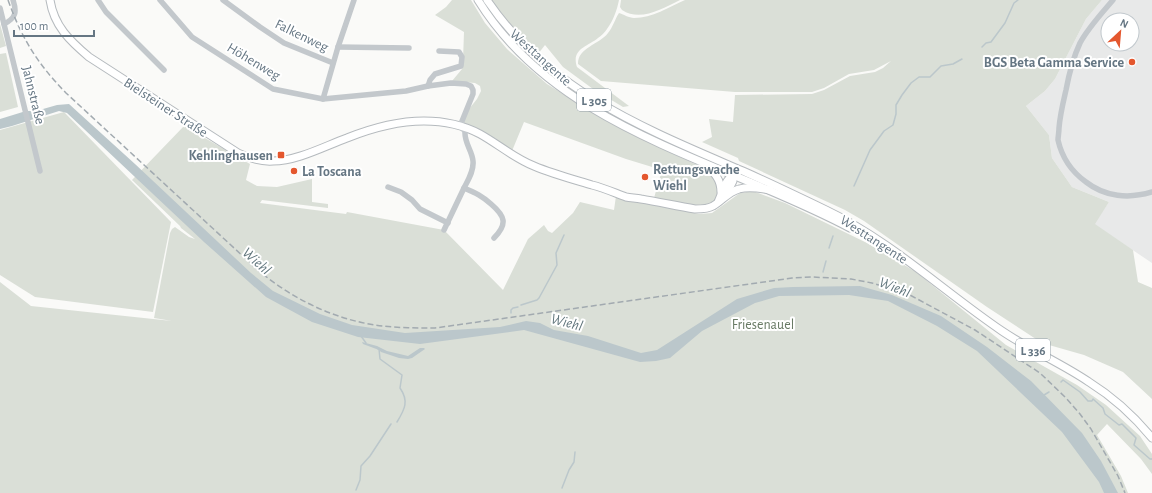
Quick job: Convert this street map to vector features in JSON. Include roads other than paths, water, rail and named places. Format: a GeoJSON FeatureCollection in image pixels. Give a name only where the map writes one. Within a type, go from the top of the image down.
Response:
{"type":"FeatureCollection","features":[{"type":"Feature","properties":{"kind":"main road","name":"Westtangente"},"geometry":{"type":"LineString","coordinates":[[478,0],[490,19],[510,43],[534,66],[566,91],[603,114],[661,144],[770,190],[841,223],[912,264]]}},
{"type":"Feature","properties":{"kind":"main road","name":"Westtangente"},"geometry":{"type":"LineString","coordinates":[[487,0],[502,21],[527,48],[554,72],[579,90],[605,106],[652,131],[747,173],[847,220],[884,243],[912,264]]}},
{"type":"Feature","properties":{"kind":"main road","name":"Bielsteiner Straße"},"geometry":{"type":"LineString","coordinates":[[53,1],[57,21],[64,33],[72,43],[89,57],[238,153],[250,158],[271,162],[288,159],[362,133],[396,123],[424,121],[460,126],[478,134],[532,166],[606,189],[630,193],[640,198],[695,209],[712,207],[718,203],[723,196]]}},
{"type":"Feature","properties":{"kind":"main road","name":"L 305"},"geometry":{"type":"LineString","coordinates":[[700,160],[712,170],[718,178],[723,196]]}},
{"type":"Feature","properties":{"kind":"main road"},"geometry":{"type":"LineString","coordinates":[[728,165],[733,174]]}},
{"type":"Feature","properties":{"kind":"main road","name":"L 336"},"geometry":{"type":"LineString","coordinates":[[723,196],[732,182],[733,174],[742,172],[747,173]]}},
{"type":"Feature","properties":{"kind":"main road","name":"L 336"},"geometry":{"type":"LineString","coordinates":[[723,196],[743,188],[770,190]]}},
{"type":"Feature","properties":{"kind":"main road","name":"L 336"},"geometry":{"type":"LineString","coordinates":[[912,264],[1000,330],[1077,374],[1102,391],[1125,409],[1152,438]]}},
{"type":"Feature","properties":{"kind":"street"},"geometry":{"type":"LineString","coordinates":[[4,24],[14,17],[16,9],[13,0]]}},
{"type":"Feature","properties":{"kind":"street"},"geometry":{"type":"LineString","coordinates":[[98,0],[106,12],[164,70]]}},
{"type":"Feature","properties":{"kind":"street","name":"Höhenweg"},"geometry":{"type":"LineString","coordinates":[[160,0],[192,37],[273,89],[323,99],[406,92],[428,86],[451,83],[466,84],[471,86],[473,90],[472,94],[460,126]]}},
{"type":"Feature","properties":{"kind":"street","name":"Falkenweg"},"geometry":{"type":"LineString","coordinates":[[223,0],[284,43],[333,63]]}},
{"type":"Feature","properties":{"kind":"street"},"geometry":{"type":"LineString","coordinates":[[323,99],[338,47],[354,0]]}},
{"type":"Feature","properties":{"kind":"street"},"geometry":{"type":"LineString","coordinates":[[1113,0],[1097,19],[1081,42],[1072,64],[1059,116],[1058,140],[1065,160],[1076,175],[1093,188],[1110,194],[1126,196],[1141,195],[1152,192]]}},
{"type":"Feature","properties":{"kind":"street","name":"Jahnstraße"},"geometry":{"type":"LineString","coordinates":[[0,8],[40,171]]}},
{"type":"Feature","properties":{"kind":"street"},"geometry":{"type":"LineString","coordinates":[[338,47],[409,48]]}},
{"type":"Feature","properties":{"kind":"street"},"geometry":{"type":"LineString","coordinates":[[428,86],[430,80],[435,74],[461,66],[462,57],[459,52],[439,51]]}},
{"type":"Feature","properties":{"kind":"street"},"geometry":{"type":"LineString","coordinates":[[444,230],[472,171],[473,161],[464,138],[465,131],[460,126]]}},
{"type":"Feature","properties":{"kind":"street"},"geometry":{"type":"LineString","coordinates":[[388,187],[401,192],[412,200],[420,209],[448,223]]}},
{"type":"Feature","properties":{"kind":"street"},"geometry":{"type":"LineString","coordinates":[[464,188],[481,196],[502,214],[504,221],[503,227],[494,238]]}},
{"type":"Feature","properties":{"kind":"waterway"},"geometry":{"type":"LineString","coordinates":[[982,47],[986,43],[991,42],[1005,23],[1014,3],[1018,0]]}},
{"type":"Feature","properties":{"kind":"waterway"},"geometry":{"type":"LineString","coordinates":[[854,186],[870,150],[884,131],[893,125],[896,114],[896,105],[911,83],[919,77],[930,77],[941,66],[953,64],[962,59]]}},
{"type":"Feature","properties":{"kind":"waterway"},"geometry":{"type":"LineString","coordinates":[[521,305],[539,298],[557,265],[556,253],[564,235]]}},
{"type":"Feature","properties":{"kind":"waterway"},"geometry":{"type":"LineString","coordinates":[[829,248],[833,236]]}},
{"type":"Feature","properties":{"kind":"waterway"},"geometry":{"type":"LineString","coordinates":[[823,272],[826,261]]}},
{"type":"Feature","properties":{"kind":"waterway"},"geometry":{"type":"LineString","coordinates":[[511,313],[513,308],[518,307]]}},
{"type":"Feature","properties":{"kind":"waterway"},"geometry":{"type":"LineString","coordinates":[[361,336],[366,343]]}},
{"type":"Feature","properties":{"kind":"waterway"},"geometry":{"type":"LineString","coordinates":[[378,349],[380,359],[402,375],[400,388],[403,393],[405,405],[397,422]]}},
{"type":"Feature","properties":{"kind":"waterway"},"geometry":{"type":"LineString","coordinates":[[1061,382],[1063,380],[1080,392],[1088,401],[1092,401],[1093,399],[1103,408],[1105,414],[1119,425],[1122,424],[1136,438],[1134,445],[1150,459],[1152,459]]}},
{"type":"Feature","properties":{"kind":"waterway"},"geometry":{"type":"LineString","coordinates":[[1044,395],[1049,392]]}},
{"type":"Feature","properties":{"kind":"waterway"},"geometry":{"type":"LineString","coordinates":[[356,490],[360,480],[361,466],[370,456],[391,424]]}},
{"type":"Feature","properties":{"kind":"waterway"},"geometry":{"type":"LineString","coordinates":[[562,488],[574,462],[575,452]]}},
{"type":"Feature","properties":{"kind":"railway"},"geometry":{"type":"LineString","coordinates":[[8,0],[13,14],[31,50],[66,93],[259,271],[301,300],[317,308],[349,319],[383,326],[435,328],[792,278],[812,277],[851,279],[872,283],[908,294],[975,330],[1040,373],[1066,398],[1091,429],[1118,476],[1125,493]]}},
{"type":"Feature","properties":{"kind":"place","name":"BGS Beta Gamma Service"},"geometry":{"type":"Point","coordinates":[1132,62]}},
{"type":"Feature","properties":{"kind":"place","name":"Kehlinghausen"},"geometry":{"type":"Point","coordinates":[281,155]}},
{"type":"Feature","properties":{"kind":"place","name":"La Toscana"},"geometry":{"type":"Point","coordinates":[294,171]}},
{"type":"Feature","properties":{"kind":"place","name":"Rettungswache Wiehl"},"geometry":{"type":"Point","coordinates":[645,177]}},
{"type":"Feature","properties":{"kind":"water label","name":"Wiehl"},"geometry":{"type":"Point","coordinates":[257,261]}},
{"type":"Feature","properties":{"kind":"water label","name":"Wiehl"},"geometry":{"type":"Point","coordinates":[895,287]}},
{"type":"Feature","properties":{"kind":"water label","name":"Wiehl"},"geometry":{"type":"Point","coordinates":[567,322]}},
{"type":"Feature","properties":{"kind":"park label","name":"Friesenauel"},"geometry":{"type":"Point","coordinates":[763,324]}}]}
